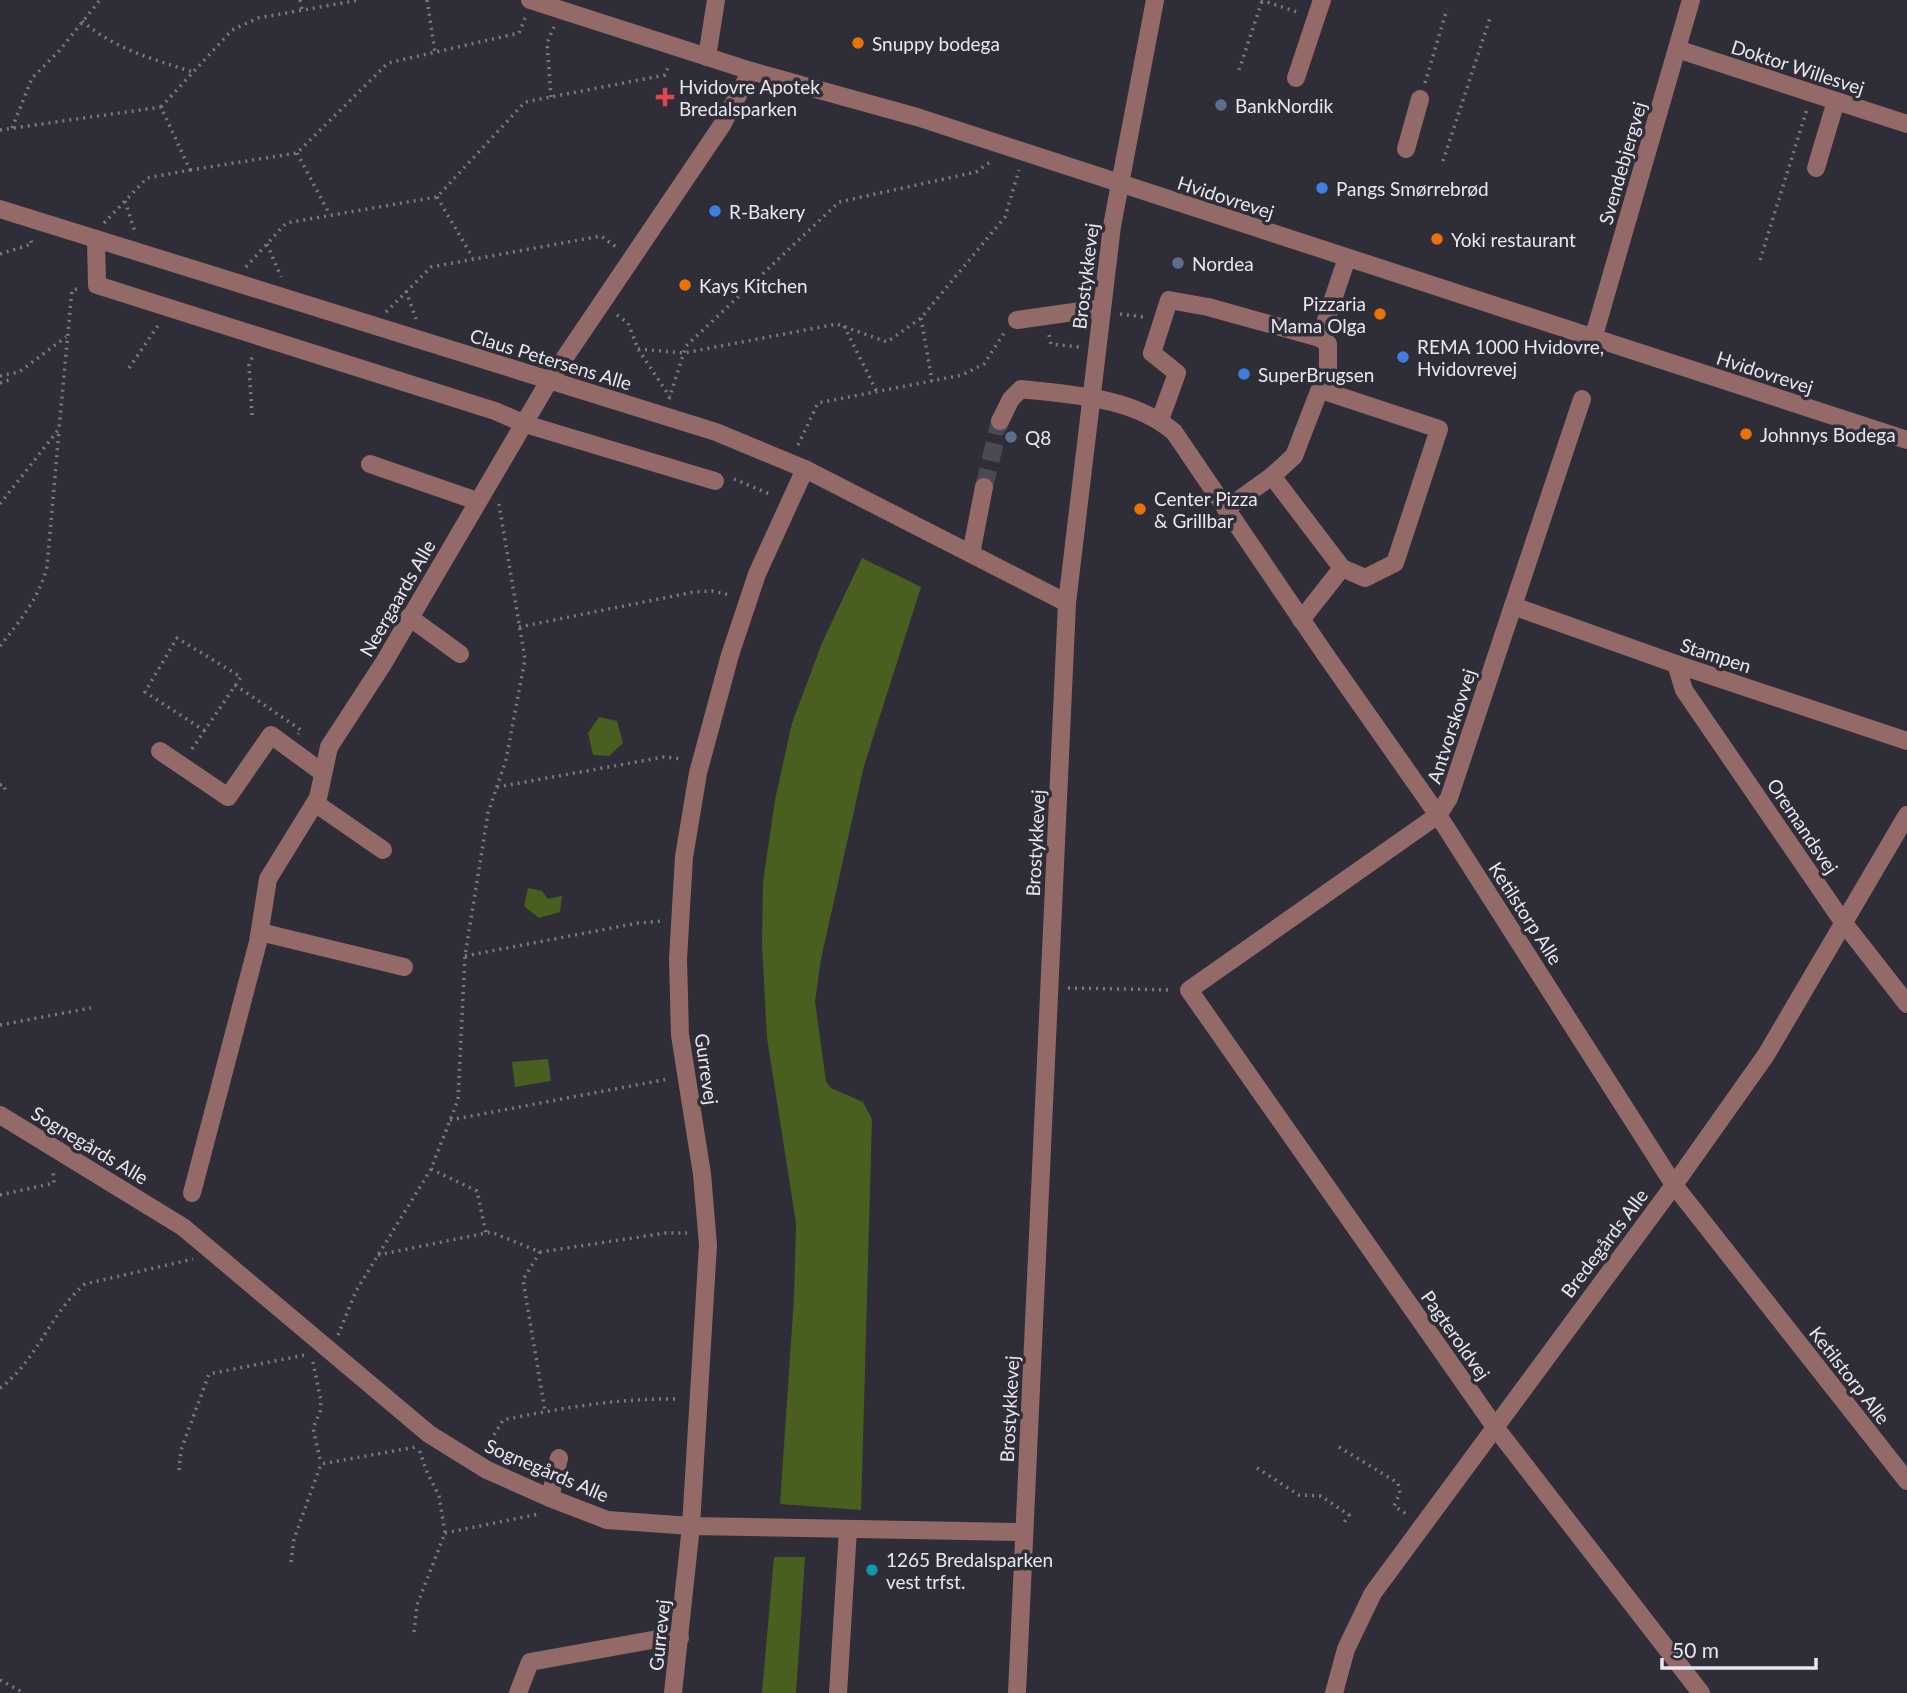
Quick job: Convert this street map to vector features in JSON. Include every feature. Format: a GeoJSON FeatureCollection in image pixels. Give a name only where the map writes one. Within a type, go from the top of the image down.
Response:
{"type":"FeatureCollection","features":[{"type":"Feature","properties":{"kind":"street","name":"Hvidovrevej"},"geometry":{"type":"LineString","coordinates":[[531,0],[751,71],[917,117],[1907,440]]}},
{"type":"Feature","properties":{"kind":"street"},"geometry":{"type":"LineString","coordinates":[[707,57],[716,0]]}},
{"type":"Feature","properties":{"kind":"street","name":"Brostykkevej"},"geometry":{"type":"LineString","coordinates":[[1017,1693],[1067,604],[1112,226],[1155,0]]}},
{"type":"Feature","properties":{"kind":"street"},"geometry":{"type":"LineString","coordinates":[[1296,78],[1322,0]]}},
{"type":"Feature","properties":{"kind":"street","name":"Svendebjergvej"},"geometry":{"type":"LineString","coordinates":[[1592,339],[1691,0]]}},
{"type":"Feature","properties":{"kind":"street","name":"Doktor Willesvej"},"geometry":{"type":"LineString","coordinates":[[1677,49],[1907,124]]}},
{"type":"Feature","properties":{"kind":"street","name":"Neergaards Alle"},"geometry":{"type":"LineString","coordinates":[[192,1193],[260,932],[268,879],[315,803],[329,747],[383,664],[549,381],[722,125],[751,71]]}},
{"type":"Feature","properties":{"kind":"street"},"geometry":{"type":"LineString","coordinates":[[1406,149],[1420,99]]}},
{"type":"Feature","properties":{"kind":"street"},"geometry":{"type":"LineString","coordinates":[[1816,168],[1836,101]]}},
{"type":"Feature","properties":{"kind":"street","name":"Claus Petersens Alle"},"geometry":{"type":"LineString","coordinates":[[0,209],[716,432],[798,466],[1067,604]]}},
{"type":"Feature","properties":{"kind":"street"},"geometry":{"type":"LineString","coordinates":[[93,238],[97,285],[495,411],[525,424],[715,481]]}},
{"type":"Feature","properties":{"kind":"street"},"geometry":{"type":"LineString","coordinates":[[1320,338],[1347,258]]}},
{"type":"Feature","properties":{"kind":"street"},"geometry":{"type":"LineString","coordinates":[[1160,420],[1177,373],[1153,353],[1169,300],[1208,307],[1320,338],[1328,344],[1328,368],[1294,456],[1272,476],[1226,509]]}},
{"type":"Feature","properties":{"kind":"street"},"geometry":{"type":"LineString","coordinates":[[1014,326],[1102,310]]}},
{"type":"Feature","properties":{"kind":"street","name":"Ketilstorp Alle"},"geometry":{"type":"LineString","coordinates":[[1000,421],[1011,399],[1021,389],[1091,398],[1138,410],[1160,420],[1174,432],[1301,620],[1438,815],[1674,1185],[1907,1481]]}},
{"type":"Feature","properties":{"kind":"street"},"geometry":{"type":"LineString","coordinates":[[1272,476],[1342,568],[1365,578],[1395,563],[1439,429],[1321,390]]}},
{"type":"Feature","properties":{"kind":"street","name":"Antvorskovvej"},"geometry":{"type":"LineString","coordinates":[[1189,990],[1438,815],[1449,798],[1581,399]]}},
{"type":"Feature","properties":{"kind":"street"},"geometry":{"type":"LineString","coordinates":[[370,464],[477,501]]}},
{"type":"Feature","properties":{"kind":"street","name":"Gurrevej"},"geometry":{"type":"LineString","coordinates":[[673,1693],[691,1526],[707,1233],[702,1174],[680,1035],[680,921],[684,857],[701,762],[730,655],[757,574],[790,503],[798,466]]}},
{"type":"Feature","properties":{"kind":"street"},"geometry":{"type":"LineString","coordinates":[[971,554],[984,487]]}},
{"type":"Feature","properties":{"kind":"street"},"geometry":{"type":"LineString","coordinates":[[1301,620],[1342,568]]}},
{"type":"Feature","properties":{"kind":"street","name":"Stampen"},"geometry":{"type":"LineString","coordinates":[[1513,606],[1907,741]]}},
{"type":"Feature","properties":{"kind":"street"},"geometry":{"type":"LineString","coordinates":[[409,617],[460,654]]}},
{"type":"Feature","properties":{"kind":"street","name":"Oremandsvej"},"geometry":{"type":"LineString","coordinates":[[1676,664],[1684,690],[1843,922],[1907,1004]]}},
{"type":"Feature","properties":{"kind":"street"},"geometry":{"type":"LineString","coordinates":[[160,751],[228,797],[271,735],[323,773]]}},
{"type":"Feature","properties":{"kind":"street"},"geometry":{"type":"LineString","coordinates":[[315,803],[383,850]]}},
{"type":"Feature","properties":{"kind":"street","name":"Bredegårds Alle"},"geometry":{"type":"LineString","coordinates":[[1334,1693],[1346,1649],[1373,1593],[1674,1185],[1766,1055],[1907,815]]}},
{"type":"Feature","properties":{"kind":"street"},"geometry":{"type":"LineString","coordinates":[[260,932],[404,967]]}},
{"type":"Feature","properties":{"kind":"street","name":"Pagteroldvej"},"geometry":{"type":"LineString","coordinates":[[1189,990],[1494,1427],[1701,1693]]}},
{"type":"Feature","properties":{"kind":"street","name":"Sognegårds Alle"},"geometry":{"type":"LineString","coordinates":[[0,1115],[184,1227],[331,1351],[422,1439],[550,1498],[607,1520],[691,1526],[1024,1532]]}},
{"type":"Feature","properties":{"kind":"street"},"geometry":{"type":"LineString","coordinates":[[550,1498],[559,1458]]}},
{"type":"Feature","properties":{"kind":"street"},"geometry":{"type":"LineString","coordinates":[[838,1693],[848,1529]]}},
{"type":"Feature","properties":{"kind":"street"},"geometry":{"type":"LineString","coordinates":[[518,1693],[530,1662],[680,1637]]}},
{"type":"Feature","properties":{"kind":"path"},"geometry":{"type":"LineString","coordinates":[[12,128],[32,78],[59,51],[100,0]]}},
{"type":"Feature","properties":{"kind":"path"},"geometry":{"type":"LineString","coordinates":[[300,0],[302,10]]}},
{"type":"Feature","properties":{"kind":"path"},"geometry":{"type":"LineString","coordinates":[[0,130],[161,107],[232,30],[258,18],[359,0]]}},
{"type":"Feature","properties":{"kind":"path"},"geometry":{"type":"LineString","coordinates":[[426,0],[435,52]]}},
{"type":"Feature","properties":{"kind":"path"},"geometry":{"type":"LineString","coordinates":[[93,238],[147,178],[297,153],[388,63],[519,33],[531,0]]}},
{"type":"Feature","properties":{"kind":"path"},"geometry":{"type":"LineString","coordinates":[[1239,70],[1261,0],[1316,18]]}},
{"type":"Feature","properties":{"kind":"path"},"geometry":{"type":"LineString","coordinates":[[1420,99],[1447,9]]}},
{"type":"Feature","properties":{"kind":"path"},"geometry":{"type":"LineString","coordinates":[[551,97],[547,43],[561,10]]}},
{"type":"Feature","properties":{"kind":"path"},"geometry":{"type":"LineString","coordinates":[[1443,161],[1490,18]]}},
{"type":"Feature","properties":{"kind":"path"},"geometry":{"type":"LineString","coordinates":[[82,21],[102,38],[121,47],[193,72]]}},
{"type":"Feature","properties":{"kind":"path"},"geometry":{"type":"LineString","coordinates":[[233,282],[286,223],[437,197],[525,102],[665,75],[677,48]]}},
{"type":"Feature","properties":{"kind":"path"},"geometry":{"type":"LineString","coordinates":[[1760,260],[1812,93]]}},
{"type":"Feature","properties":{"kind":"path"},"geometry":{"type":"LineString","coordinates":[[161,107],[190,170]]}},
{"type":"Feature","properties":{"kind":"path"},"geometry":{"type":"LineString","coordinates":[[638,349],[684,353],[837,324],[887,342],[921,318],[1005,218],[1017,149]]}},
{"type":"Feature","properties":{"kind":"path"},"geometry":{"type":"LineString","coordinates":[[664,416],[686,346],[839,202],[976,172],[1017,149]]}},
{"type":"Feature","properties":{"kind":"path"},"geometry":{"type":"LineString","coordinates":[[297,153],[330,215]]}},
{"type":"Feature","properties":{"kind":"path"},"geometry":{"type":"LineString","coordinates":[[437,197],[473,258]]}},
{"type":"Feature","properties":{"kind":"path"},"geometry":{"type":"LineString","coordinates":[[125,201],[142,253]]}},
{"type":"Feature","properties":{"kind":"path"},"geometry":{"type":"LineString","coordinates":[[0,254],[32,244],[23,216]]}},
{"type":"Feature","properties":{"kind":"path"},"geometry":{"type":"LineString","coordinates":[[373,326],[431,267],[601,236],[632,258]]}},
{"type":"Feature","properties":{"kind":"path"},"geometry":{"type":"LineString","coordinates":[[267,244],[282,280],[275,295]]}},
{"type":"Feature","properties":{"kind":"path"},"geometry":{"type":"LineString","coordinates":[[0,646],[29,611],[43,583],[47,567],[72,290],[97,285]]}},
{"type":"Feature","properties":{"kind":"path"},"geometry":{"type":"LineString","coordinates":[[601,303],[628,323],[638,349],[670,397]]}},
{"type":"Feature","properties":{"kind":"path"},"geometry":{"type":"LineString","coordinates":[[129,368],[171,308]]}},
{"type":"Feature","properties":{"kind":"path"},"geometry":{"type":"LineString","coordinates":[[1102,310],[1163,320]]}},
{"type":"Feature","properties":{"kind":"path"},"geometry":{"type":"LineString","coordinates":[[921,318],[932,381]]}},
{"type":"Feature","properties":{"kind":"path"},"geometry":{"type":"LineString","coordinates":[[1046,325],[1051,344],[1097,348]]}},
{"type":"Feature","properties":{"kind":"path"},"geometry":{"type":"LineString","coordinates":[[844,326],[877,392]]}},
{"type":"Feature","properties":{"kind":"path"},"geometry":{"type":"LineString","coordinates":[[798,466],[818,403],[962,375],[984,364],[1004,332],[1014,326]]}},
{"type":"Feature","properties":{"kind":"path"},"geometry":{"type":"LineString","coordinates":[[0,376],[19,372],[68,336]]}},
{"type":"Feature","properties":{"kind":"path"},"geometry":{"type":"LineString","coordinates":[[0,383],[12,379]]}},
{"type":"Feature","properties":{"kind":"path"},"geometry":{"type":"LineString","coordinates":[[0,504],[59,429]]}},
{"type":"Feature","properties":{"kind":"path"},"geometry":{"type":"LineString","coordinates":[[331,1351],[356,1291],[431,1169],[458,1100],[465,956],[488,813],[514,726],[525,659],[494,474]]}},
{"type":"Feature","properties":{"kind":"path"},"geometry":{"type":"LineString","coordinates":[[715,481],[725,475],[790,503]]}},
{"type":"Feature","properties":{"kind":"path"},"geometry":{"type":"LineString","coordinates":[[519,627],[694,592],[712,591],[749,600]]}},
{"type":"Feature","properties":{"kind":"path"},"geometry":{"type":"LineString","coordinates":[[181,765],[205,732],[241,677],[177,638],[145,692],[205,732]]}},
{"type":"Feature","properties":{"kind":"path"},"geometry":{"type":"LineString","coordinates":[[236,685],[301,730],[288,748]]}},
{"type":"Feature","properties":{"kind":"path"},"geometry":{"type":"LineString","coordinates":[[497,787],[664,757],[701,762]]}},
{"type":"Feature","properties":{"kind":"path"},"geometry":{"type":"LineString","coordinates":[[0,785],[3,784],[6,794]]}},
{"type":"Feature","properties":{"kind":"path"},"geometry":{"type":"LineString","coordinates":[[465,956],[638,923],[680,921]]}},
{"type":"Feature","properties":{"kind":"path"},"geometry":{"type":"LineString","coordinates":[[1050,988],[1189,990]]}},
{"type":"Feature","properties":{"kind":"path"},"geometry":{"type":"LineString","coordinates":[[0,1025],[91,1008]]}},
{"type":"Feature","properties":{"kind":"path"},"geometry":{"type":"LineString","coordinates":[[450,1120],[686,1075]]}},
{"type":"Feature","properties":{"kind":"path"},"geometry":{"type":"LineString","coordinates":[[0,1195],[54,1184],[51,1155],[55,1148]]}},
{"type":"Feature","properties":{"kind":"path"},"geometry":{"type":"LineString","coordinates":[[431,1169],[477,1191],[486,1233]]}},
{"type":"Feature","properties":{"kind":"path"},"geometry":{"type":"LineString","coordinates":[[378,1255],[491,1232],[540,1252],[666,1233],[707,1233]]}},
{"type":"Feature","properties":{"kind":"path"},"geometry":{"type":"LineString","coordinates":[[540,1252],[523,1280],[545,1411]]}},
{"type":"Feature","properties":{"kind":"path"},"geometry":{"type":"LineString","coordinates":[[0,1388],[30,1357],[71,1296],[85,1284],[216,1254]]}},
{"type":"Feature","properties":{"kind":"path"},"geometry":{"type":"LineString","coordinates":[[179,1469],[181,1450],[209,1374],[310,1354],[321,1401],[313,1429],[321,1464],[294,1539],[291,1562]]}},
{"type":"Feature","properties":{"kind":"path"},"geometry":{"type":"LineString","coordinates":[[477,1464],[503,1420],[545,1411],[638,1398],[699,1399]]}},
{"type":"Feature","properties":{"kind":"path"},"geometry":{"type":"LineString","coordinates":[[321,1464],[422,1439],[426,1470],[439,1496],[445,1533],[417,1605],[414,1632]]}},
{"type":"Feature","properties":{"kind":"path"},"geometry":{"type":"LineString","coordinates":[[1339,1447],[1398,1483],[1401,1493],[1394,1506],[1422,1525]]}},
{"type":"Feature","properties":{"kind":"path"},"geometry":{"type":"LineString","coordinates":[[1258,1468],[1299,1495],[1321,1496],[1349,1515],[1343,1524]]}},
{"type":"Feature","properties":{"kind":"path"},"geometry":{"type":"LineString","coordinates":[[445,1533],[540,1514],[550,1498]]}},
{"type":"Feature","properties":{"kind":"path"},"geometry":{"type":"LineString","coordinates":[[0,1680],[24,1693]]}},
{"type":"Feature","properties":{"kind":"green space"},"geometry":{"type":"Polygon","coordinates":[[[862,558],[921,587],[864,766],[821,959],[815,1001],[826,1082],[831,1088],[863,1102],[872,1119],[861,1510],[780,1504],[794,1298],[796,1223],[767,1038],[762,945],[763,882],[775,800],[792,723],[822,643],[862,558]]]}},
{"type":"Feature","properties":{"kind":"green space"},"geometry":{"type":"Polygon","coordinates":[[[599,717],[617,721],[623,743],[609,756],[593,755],[588,733],[599,717]]]}},
{"type":"Feature","properties":{"kind":"green space"},"geometry":{"type":"Polygon","coordinates":[[[528,888],[542,891],[548,899],[562,896],[560,912],[539,918],[524,906],[528,888]]]}},
{"type":"Feature","properties":{"kind":"green space"},"geometry":{"type":"Polygon","coordinates":[[[548,1059],[551,1081],[515,1087],[512,1062],[548,1059]]]}},
{"type":"Feature","properties":{"kind":"green space"},"geometry":{"type":"Polygon","coordinates":[[[774,1557],[805,1557],[796,1693],[762,1693],[774,1557]]]}},
{"type":"Feature","properties":{"kind":"tunnel"},"geometry":{"type":"LineString","coordinates":[[984,487],[1000,421]]}},
{"type":"Feature","properties":{"kind":"place","name":"Snuppy bodega"},"geometry":{"type":"Point","coordinates":[858,43]}},
{"type":"Feature","properties":{"kind":"place","name":"Hvidovre Apotek Bredalsparken"},"geometry":{"type":"Point","coordinates":[665,97]}},
{"type":"Feature","properties":{"kind":"place","name":"BankNordik"},"geometry":{"type":"Point","coordinates":[1221,105]}},
{"type":"Feature","properties":{"kind":"place","name":"Pangs Smørrebrød"},"geometry":{"type":"Point","coordinates":[1322,188]}},
{"type":"Feature","properties":{"kind":"place","name":"R-Bakery"},"geometry":{"type":"Point","coordinates":[715,211]}},
{"type":"Feature","properties":{"kind":"place","name":"Yoki restaurant"},"geometry":{"type":"Point","coordinates":[1437,239]}},
{"type":"Feature","properties":{"kind":"place","name":"Nordea"},"geometry":{"type":"Point","coordinates":[1178,263]}},
{"type":"Feature","properties":{"kind":"place","name":"Kays Kitchen"},"geometry":{"type":"Point","coordinates":[685,285]}},
{"type":"Feature","properties":{"kind":"place","name":"Pizzaria Mama Olga"},"geometry":{"type":"Point","coordinates":[1380,314]}},
{"type":"Feature","properties":{"kind":"place","name":"REMA 1000 Hvidovre, Hvidovrevej"},"geometry":{"type":"Point","coordinates":[1403,357]}},
{"type":"Feature","properties":{"kind":"place","name":"SuperBrugsen"},"geometry":{"type":"Point","coordinates":[1244,374]}},
{"type":"Feature","properties":{"kind":"place","name":"Johnnys Bodega"},"geometry":{"type":"Point","coordinates":[1746,434]}},
{"type":"Feature","properties":{"kind":"place","name":"Q8"},"geometry":{"type":"Point","coordinates":[1011,437]}},
{"type":"Feature","properties":{"kind":"place","name":"Center Pizza & Grillbar"},"geometry":{"type":"Point","coordinates":[1140,509]}},
{"type":"Feature","properties":{"kind":"place","name":"1265 Bredalsparken vest trfst."},"geometry":{"type":"Point","coordinates":[872,1570]}}]}
